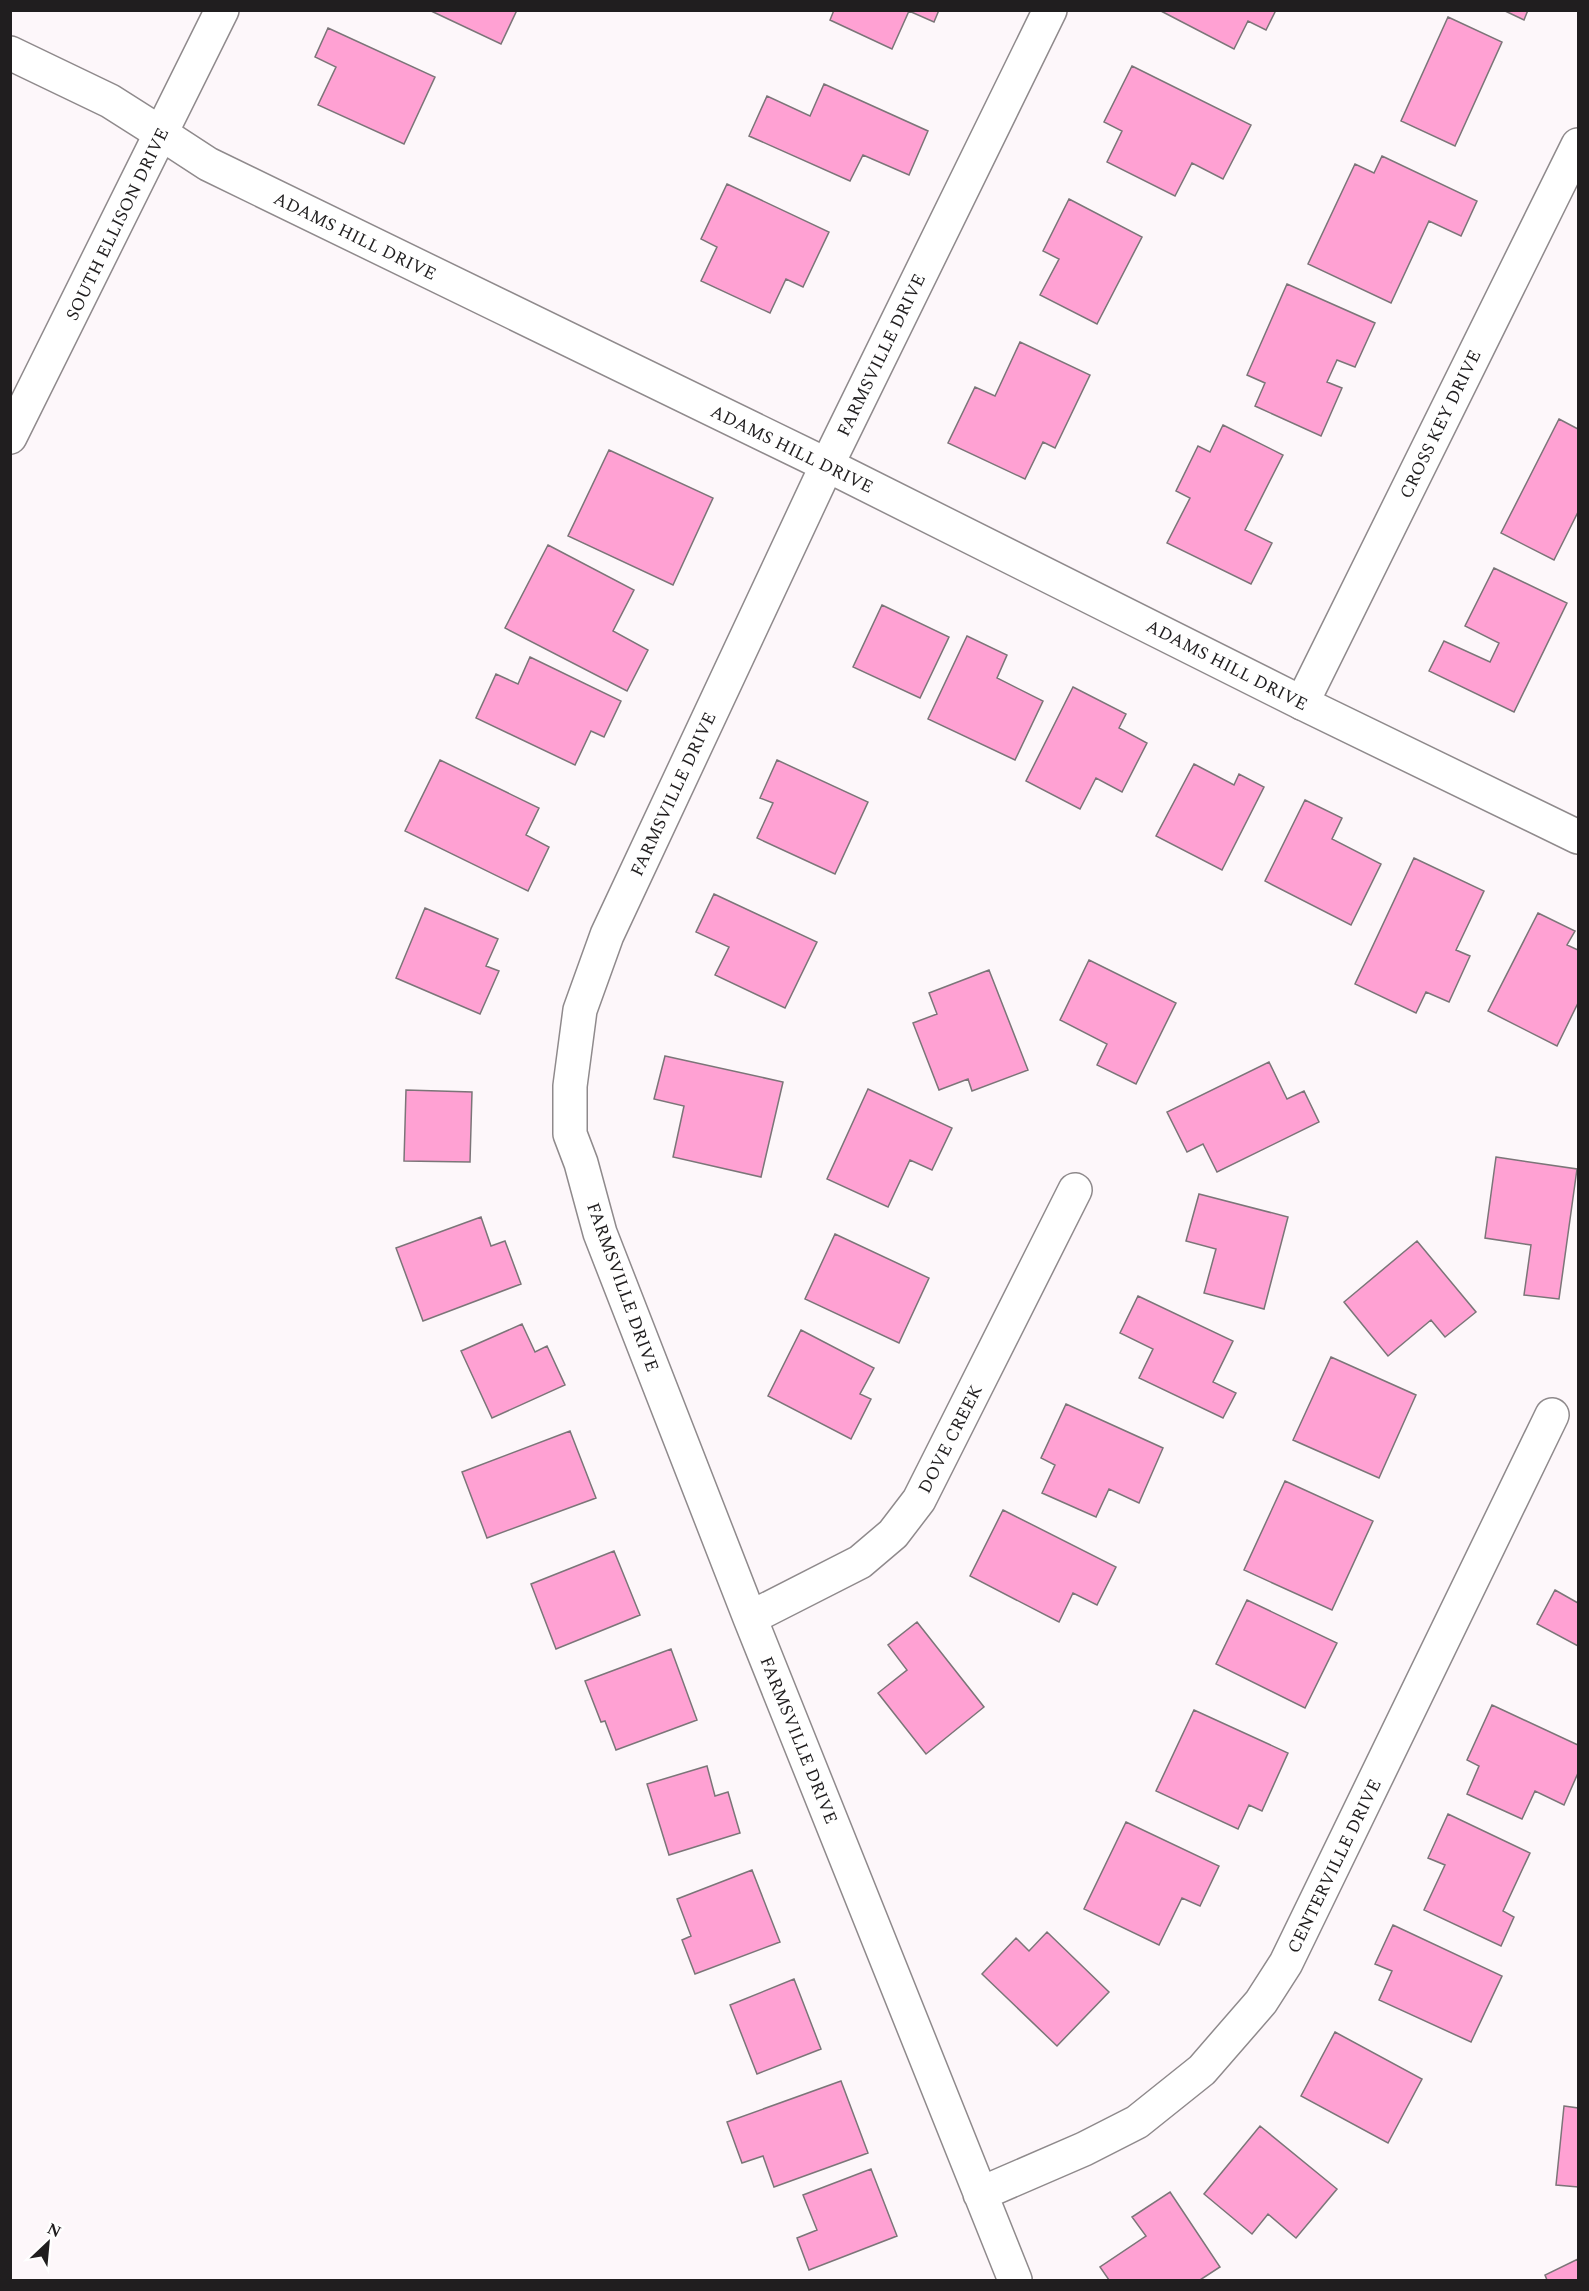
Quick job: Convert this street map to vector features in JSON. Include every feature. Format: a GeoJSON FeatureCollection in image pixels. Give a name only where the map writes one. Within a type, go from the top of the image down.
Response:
{"type":"FeatureCollection","features":[{"type":"Feature","properties":{"kind":"street","name":"SOUTH ELLISON DRIVE"},"geometry":{"type":"LineString","coordinates":[[10,437],[222,10]]}},
{"type":"Feature","properties":{"kind":"street","name":"FARMSVILLE DRIVE"},"geometry":{"type":"LineString","coordinates":[[1015,2280],[750,1618],[600,1233],[581,1163],[570,1134],[570,1086],[580,1010],[607,935],[827,465],[1050,10]]}},
{"type":"Feature","properties":{"kind":"street","name":"ADAMS HILL DRIVE"},"geometry":{"type":"LineString","coordinates":[[10,53],[110,101],[208,164],[827,465],[1302,703],[1578,837]]}},
{"type":"Feature","properties":{"kind":"street","name":"CROSS KEY DRIVE"},"geometry":{"type":"LineString","coordinates":[[1302,703],[1578,145]]}},
{"type":"Feature","properties":{"kind":"street","name":"DOVE CREEK"},"geometry":{"type":"LineString","coordinates":[[750,1618],[860,1562],[893,1534],[919,1500],[1075,1190]]}},
{"type":"Feature","properties":{"kind":"street","name":"CENTERVILLE DRIVE"},"geometry":{"type":"LineString","coordinates":[[980,2194],[1137,2122],[1202,2070],[1261,2002],[1286,1964],[1552,1415]]}},
{"type":"Feature","properties":{"kind":"building"},"geometry":{"type":"Polygon","coordinates":[[[429,10],[517,10],[501,44],[429,10]]]}},
{"type":"Feature","properties":{"kind":"building"},"geometry":{"type":"Polygon","coordinates":[[[834,10],[939,10],[934,22],[909,11],[892,49],[830,20],[834,10]]]}},
{"type":"Feature","properties":{"kind":"building"},"geometry":{"type":"Polygon","coordinates":[[[1159,10],[1276,10],[1266,30],[1248,21],[1234,49],[1159,10]]]}},
{"type":"Feature","properties":{"kind":"building"},"geometry":{"type":"Polygon","coordinates":[[[1503,10],[1528,10],[1524,20],[1503,10]]]}},
{"type":"Feature","properties":{"kind":"building"},"geometry":{"type":"Polygon","coordinates":[[[1448,17],[1502,42],[1455,146],[1401,121],[1448,17]]]}},
{"type":"Feature","properties":{"kind":"building"},"geometry":{"type":"Polygon","coordinates":[[[328,28],[435,77],[404,144],[318,105],[336,67],[315,57],[328,28]]]}},
{"type":"Feature","properties":{"kind":"building"},"geometry":{"type":"Polygon","coordinates":[[[1132,66],[1251,125],[1223,179],[1192,163],[1175,196],[1107,162],[1122,131],[1104,122],[1132,66]]]}},
{"type":"Feature","properties":{"kind":"building"},"geometry":{"type":"Polygon","coordinates":[[[824,84],[928,131],[909,175],[863,155],[850,181],[749,136],[767,96],[810,116],[824,84]]]}},
{"type":"Feature","properties":{"kind":"building"},"geometry":{"type":"Polygon","coordinates":[[[1382,156],[1477,201],[1461,236],[1429,221],[1391,303],[1308,264],[1355,164],[1374,173],[1382,156]]]}},
{"type":"Feature","properties":{"kind":"building"},"geometry":{"type":"Polygon","coordinates":[[[727,184],[829,232],[803,287],[786,279],[770,313],[701,281],[717,247],[701,239],[727,184]]]}},
{"type":"Feature","properties":{"kind":"building"},"geometry":{"type":"Polygon","coordinates":[[[1069,199],[1142,237],[1097,324],[1040,295],[1059,259],[1043,251],[1069,199]]]}},
{"type":"Feature","properties":{"kind":"building"},"geometry":{"type":"Polygon","coordinates":[[[1287,284],[1375,323],[1355,367],[1337,360],[1327,382],[1342,388],[1321,436],[1255,406],[1265,383],[1247,375],[1287,284]]]}},
{"type":"Feature","properties":{"kind":"building"},"geometry":{"type":"Polygon","coordinates":[[[1020,342],[1090,375],[1055,448],[1043,442],[1025,479],[948,443],[975,387],[995,396],[1020,342]]]}},
{"type":"Feature","properties":{"kind":"building"},"geometry":{"type":"Polygon","coordinates":[[[1559,419],[1578,429],[1578,512],[1554,560],[1501,533],[1559,419]]]}},
{"type":"Feature","properties":{"kind":"building"},"geometry":{"type":"Polygon","coordinates":[[[1223,425],[1283,455],[1245,530],[1272,543],[1251,584],[1167,543],[1190,498],[1176,491],[1198,446],[1210,452],[1223,425]]]}},
{"type":"Feature","properties":{"kind":"building"},"geometry":{"type":"Polygon","coordinates":[[[609,450],[713,498],[673,585],[568,536],[609,450]]]}},
{"type":"Feature","properties":{"kind":"building"},"geometry":{"type":"Polygon","coordinates":[[[548,545],[634,590],[613,631],[648,650],[627,691],[505,628],[548,545]]]}},
{"type":"Feature","properties":{"kind":"building"},"geometry":{"type":"Polygon","coordinates":[[[1494,568],[1567,603],[1514,712],[1429,671],[1444,641],[1490,662],[1499,643],[1465,626],[1494,568]]]}},
{"type":"Feature","properties":{"kind":"building"},"geometry":{"type":"Polygon","coordinates":[[[882,605],[949,637],[920,698],[853,667],[882,605]]]}},
{"type":"Feature","properties":{"kind":"building"},"geometry":{"type":"Polygon","coordinates":[[[967,636],[1007,655],[997,678],[1043,701],[1015,760],[928,719],[967,636]]]}},
{"type":"Feature","properties":{"kind":"building"},"geometry":{"type":"Polygon","coordinates":[[[530,657],[621,701],[604,737],[591,731],[575,765],[476,718],[496,674],[518,684],[530,657]]]}},
{"type":"Feature","properties":{"kind":"building"},"geometry":{"type":"Polygon","coordinates":[[[1073,687],[1126,714],[1119,728],[1147,743],[1122,792],[1096,778],[1080,809],[1026,781],[1073,687]]]}},
{"type":"Feature","properties":{"kind":"building"},"geometry":{"type":"Polygon","coordinates":[[[440,760],[539,808],[526,835],[549,847],[528,891],[405,831],[440,760]]]}},
{"type":"Feature","properties":{"kind":"building"},"geometry":{"type":"Polygon","coordinates":[[[777,760],[868,802],[835,874],[757,838],[773,803],[760,798],[777,760]]]}},
{"type":"Feature","properties":{"kind":"building"},"geometry":{"type":"Polygon","coordinates":[[[1194,764],[1234,785],[1239,774],[1264,787],[1222,870],[1156,836],[1194,764]]]}},
{"type":"Feature","properties":{"kind":"building"},"geometry":{"type":"Polygon","coordinates":[[[1305,800],[1342,818],[1332,839],[1381,864],[1351,925],[1265,881],[1305,800]]]}},
{"type":"Feature","properties":{"kind":"building"},"geometry":{"type":"Polygon","coordinates":[[[1414,858],[1484,891],[1456,950],[1470,956],[1449,1002],[1426,992],[1416,1013],[1355,984],[1414,858]]]}},
{"type":"Feature","properties":{"kind":"building"},"geometry":{"type":"Polygon","coordinates":[[[714,894],[817,942],[785,1008],[715,975],[729,947],[696,932],[714,894]]]}},
{"type":"Feature","properties":{"kind":"building"},"geometry":{"type":"Polygon","coordinates":[[[425,908],[498,939],[486,966],[499,971],[480,1014],[396,978],[425,908]]]}},
{"type":"Feature","properties":{"kind":"building"},"geometry":{"type":"Polygon","coordinates":[[[1538,913],[1575,931],[1567,945],[1578,950],[1578,1003],[1557,1046],[1488,1011],[1538,913]]]}},
{"type":"Feature","properties":{"kind":"building"},"geometry":{"type":"Polygon","coordinates":[[[1089,960],[1176,1003],[1136,1084],[1097,1065],[1107,1044],[1060,1020],[1089,960]]]}},
{"type":"Feature","properties":{"kind":"building"},"geometry":{"type":"Polygon","coordinates":[[[989,970],[1028,1070],[972,1091],[968,1079],[939,1090],[913,1023],[937,1014],[929,993],[989,970]]]}},
{"type":"Feature","properties":{"kind":"building"},"geometry":{"type":"Polygon","coordinates":[[[665,1056],[783,1082],[761,1177],[673,1157],[684,1106],[654,1099],[665,1056]]]}},
{"type":"Feature","properties":{"kind":"building"},"geometry":{"type":"Polygon","coordinates":[[[1269,1062],[1287,1099],[1304,1091],[1319,1122],[1217,1172],[1203,1144],[1187,1152],[1167,1112],[1269,1062]]]}},
{"type":"Feature","properties":{"kind":"building"},"geometry":{"type":"Polygon","coordinates":[[[868,1089],[952,1128],[932,1170],[910,1160],[888,1207],[827,1179],[868,1089]]]}},
{"type":"Feature","properties":{"kind":"building"},"geometry":{"type":"Polygon","coordinates":[[[406,1090],[472,1092],[470,1162],[404,1161],[406,1090]]]}},
{"type":"Feature","properties":{"kind":"building"},"geometry":{"type":"Polygon","coordinates":[[[1496,1157],[1577,1169],[1559,1299],[1524,1295],[1531,1245],[1485,1238],[1496,1157]]]}},
{"type":"Feature","properties":{"kind":"building"},"geometry":{"type":"Polygon","coordinates":[[[1199,1194],[1288,1217],[1264,1309],[1204,1293],[1216,1249],[1186,1241],[1199,1194]]]}},
{"type":"Feature","properties":{"kind":"building"},"geometry":{"type":"Polygon","coordinates":[[[481,1217],[491,1246],[505,1241],[521,1284],[423,1321],[396,1248],[481,1217]]]}},
{"type":"Feature","properties":{"kind":"building"},"geometry":{"type":"Polygon","coordinates":[[[835,1234],[929,1278],[899,1343],[805,1299],[835,1234]]]}},
{"type":"Feature","properties":{"kind":"building"},"geometry":{"type":"Polygon","coordinates":[[[1417,1241],[1476,1312],[1445,1337],[1431,1320],[1388,1356],[1344,1302],[1417,1241]]]}},
{"type":"Feature","properties":{"kind":"building"},"geometry":{"type":"Polygon","coordinates":[[[1138,1296],[1233,1341],[1213,1382],[1236,1393],[1223,1418],[1139,1378],[1153,1349],[1120,1333],[1138,1296]]]}},
{"type":"Feature","properties":{"kind":"building"},"geometry":{"type":"Polygon","coordinates":[[[522,1324],[535,1352],[547,1346],[565,1385],[492,1418],[461,1351],[522,1324]]]}},
{"type":"Feature","properties":{"kind":"building"},"geometry":{"type":"Polygon","coordinates":[[[801,1330],[874,1368],[860,1394],[871,1399],[851,1439],[768,1396],[801,1330]]]}},
{"type":"Feature","properties":{"kind":"building"},"geometry":{"type":"Polygon","coordinates":[[[1331,1357],[1416,1395],[1379,1478],[1293,1440],[1331,1357]]]}},
{"type":"Feature","properties":{"kind":"building"},"geometry":{"type":"Polygon","coordinates":[[[1066,1404],[1163,1448],[1139,1503],[1109,1489],[1096,1517],[1042,1493],[1055,1465],[1041,1458],[1066,1404]]]}},
{"type":"Feature","properties":{"kind":"building"},"geometry":{"type":"Polygon","coordinates":[[[570,1431],[596,1498],[487,1538],[462,1472],[570,1431]]]}},
{"type":"Feature","properties":{"kind":"building"},"geometry":{"type":"Polygon","coordinates":[[[1285,1481],[1373,1521],[1332,1610],[1244,1570],[1285,1481]]]}},
{"type":"Feature","properties":{"kind":"building"},"geometry":{"type":"Polygon","coordinates":[[[1003,1510],[1116,1567],[1097,1605],[1073,1593],[1059,1622],[970,1576],[1003,1510]]]}},
{"type":"Feature","properties":{"kind":"building"},"geometry":{"type":"Polygon","coordinates":[[[614,1551],[640,1615],[556,1649],[531,1584],[614,1551]]]}},
{"type":"Feature","properties":{"kind":"building"},"geometry":{"type":"Polygon","coordinates":[[[1555,1590],[1578,1603],[1578,1646],[1537,1624],[1555,1590]]]}},
{"type":"Feature","properties":{"kind":"building"},"geometry":{"type":"Polygon","coordinates":[[[1247,1600],[1337,1643],[1305,1708],[1216,1664],[1247,1600]]]}},
{"type":"Feature","properties":{"kind":"building"},"geometry":{"type":"Polygon","coordinates":[[[917,1622],[984,1707],[926,1754],[878,1693],[907,1670],[888,1645],[917,1622]]]}},
{"type":"Feature","properties":{"kind":"building"},"geometry":{"type":"Polygon","coordinates":[[[671,1649],[697,1720],[616,1750],[605,1721],[601,1722],[585,1681],[671,1649]]]}},
{"type":"Feature","properties":{"kind":"building"},"geometry":{"type":"Polygon","coordinates":[[[1492,1705],[1578,1745],[1578,1773],[1564,1805],[1535,1791],[1522,1819],[1467,1794],[1479,1766],[1467,1760],[1492,1705]]]}},
{"type":"Feature","properties":{"kind":"building"},"geometry":{"type":"Polygon","coordinates":[[[1194,1710],[1288,1753],[1262,1811],[1249,1805],[1238,1829],[1156,1791],[1194,1710]]]}},
{"type":"Feature","properties":{"kind":"building"},"geometry":{"type":"Polygon","coordinates":[[[707,1766],[715,1796],[728,1792],[740,1833],[669,1855],[647,1784],[707,1766]]]}},
{"type":"Feature","properties":{"kind":"building"},"geometry":{"type":"Polygon","coordinates":[[[1448,1814],[1530,1853],[1503,1911],[1514,1917],[1501,1946],[1424,1910],[1445,1865],[1428,1858],[1448,1814]]]}},
{"type":"Feature","properties":{"kind":"building"},"geometry":{"type":"Polygon","coordinates":[[[1126,1822],[1219,1866],[1200,1906],[1182,1898],[1159,1945],[1084,1909],[1126,1822]]]}},
{"type":"Feature","properties":{"kind":"building"},"geometry":{"type":"Polygon","coordinates":[[[752,1870],[780,1942],[695,1974],[682,1940],[691,1936],[677,1899],[752,1870]]]}},
{"type":"Feature","properties":{"kind":"building"},"geometry":{"type":"Polygon","coordinates":[[[1393,1925],[1502,1976],[1471,2042],[1379,2000],[1392,1971],[1375,1964],[1393,1925]]]}},
{"type":"Feature","properties":{"kind":"building"},"geometry":{"type":"Polygon","coordinates":[[[1047,1932],[1109,1992],[1057,2046],[982,1974],[1016,1938],[1029,1951],[1047,1932]]]}},
{"type":"Feature","properties":{"kind":"building"},"geometry":{"type":"Polygon","coordinates":[[[794,1979],[821,2049],[757,2074],[730,2005],[794,1979]]]}},
{"type":"Feature","properties":{"kind":"building"},"geometry":{"type":"Polygon","coordinates":[[[1335,2032],[1422,2079],[1388,2143],[1301,2096],[1335,2032]]]}},
{"type":"Feature","properties":{"kind":"building"},"geometry":{"type":"Polygon","coordinates":[[[841,2081],[868,2153],[774,2187],[763,2156],[742,2163],[727,2122],[841,2081]]]}},
{"type":"Feature","properties":{"kind":"building"},"geometry":{"type":"Polygon","coordinates":[[[1564,2106],[1578,2108],[1578,2187],[1556,2185],[1564,2106]]]}},
{"type":"Feature","properties":{"kind":"building"},"geometry":{"type":"Polygon","coordinates":[[[1260,2126],[1337,2189],[1296,2238],[1268,2214],[1252,2234],[1204,2194],[1260,2126]]]}},
{"type":"Feature","properties":{"kind":"building"},"geometry":{"type":"Polygon","coordinates":[[[871,2169],[897,2236],[809,2270],[797,2238],[817,2230],[803,2195],[871,2169]]]}},
{"type":"Feature","properties":{"kind":"building"},"geometry":{"type":"Polygon","coordinates":[[[1170,2192],[1220,2267],[1200,2280],[1109,2280],[1100,2267],[1146,2236],[1132,2217],[1170,2192]]]}},
{"type":"Feature","properties":{"kind":"building"},"geometry":{"type":"Polygon","coordinates":[[[1578,2259],[1578,2280],[1547,2280],[1545,2275],[1578,2259]]]}}]}
